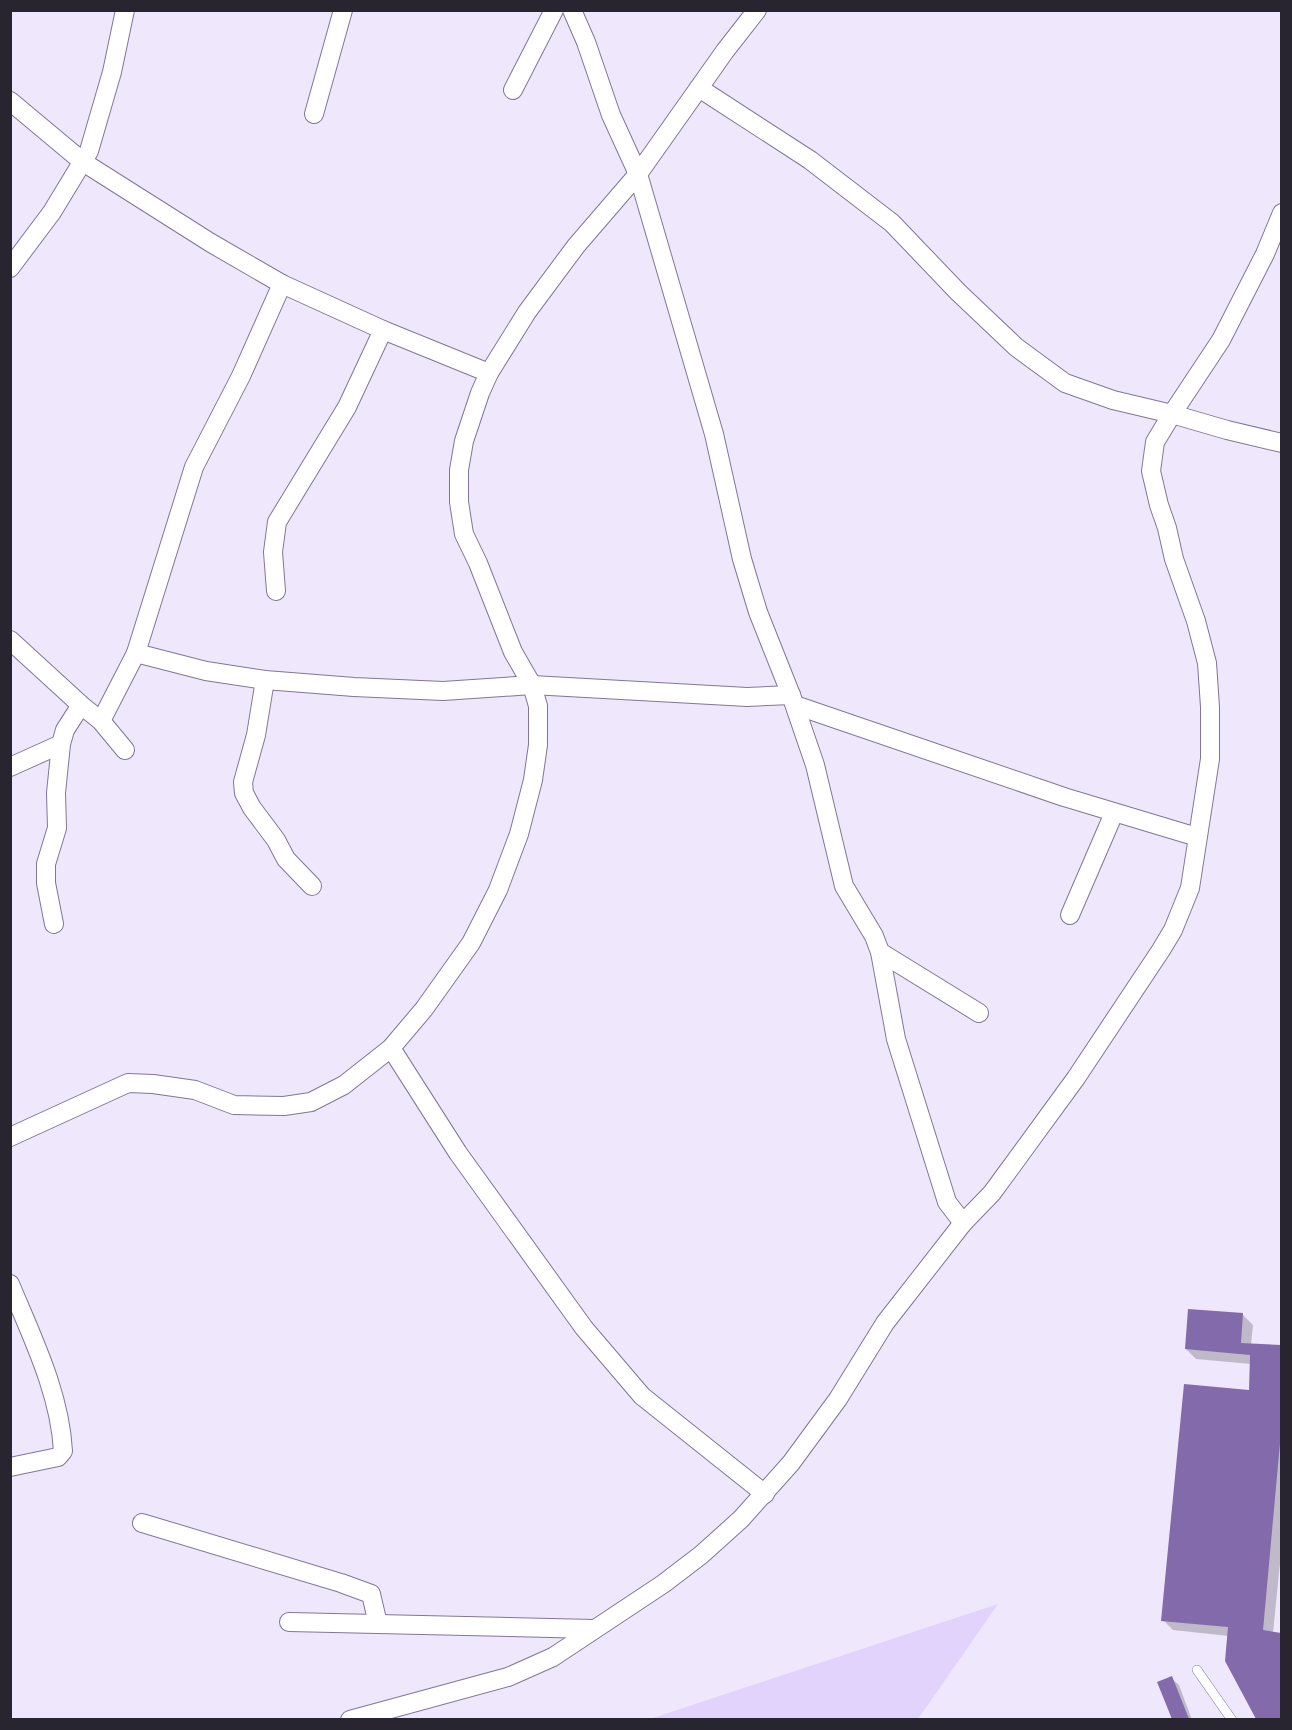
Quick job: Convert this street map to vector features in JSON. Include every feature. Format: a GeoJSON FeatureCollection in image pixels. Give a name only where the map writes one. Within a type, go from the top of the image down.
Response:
{"type":"FeatureCollection","features":[{"type":"Feature","properties":{"kind":"street"},"geometry":{"type":"LineString","coordinates":[[10,268],[52,212],[89,151],[112,72],[125,10]]}},
{"type":"Feature","properties":{"kind":"street"},"geometry":{"type":"LineString","coordinates":[[314,114],[343,10]]}},
{"type":"Feature","properties":{"kind":"street"},"geometry":{"type":"LineString","coordinates":[[513,90],[554,10]]}},
{"type":"Feature","properties":{"kind":"street"},"geometry":{"type":"LineString","coordinates":[[572,10],[586,42],[611,115],[638,174],[714,435],[742,559],[758,612],[793,700],[815,765],[844,886],[874,936],[880,952],[896,1039],[947,1202],[963,1223]]}},
{"type":"Feature","properties":{"kind":"street"},"geometry":{"type":"LineString","coordinates":[[10,1137],[128,1083],[195,1090],[234,1105],[284,1106],[311,1102],[344,1085],[391,1048],[424,1009],[471,943],[502,879],[519,834],[538,745],[538,706],[532,685],[513,652],[478,563],[464,534],[459,502],[459,470],[465,441],[480,393],[489,373],[526,312],[576,246],[638,174],[757,10]]}},
{"type":"Feature","properties":{"kind":"street"},"geometry":{"type":"LineString","coordinates":[[699,88],[810,160],[892,223],[958,292],[1016,347],[1065,383],[1113,400],[1281,443]]}},
{"type":"Feature","properties":{"kind":"street"},"geometry":{"type":"LineString","coordinates":[[10,101],[84,162],[211,243],[282,284],[383,330],[489,373]]}},
{"type":"Feature","properties":{"kind":"street"},"geometry":{"type":"LineString","coordinates":[[350,1719],[508,1677],[553,1657],[663,1584],[701,1555],[741,1519],[791,1463],[838,1399],[885,1323],[963,1223],[992,1193],[1070,1088],[1161,950],[1173,930],[1190,888],[1210,759],[1210,707],[1207,663],[1196,621],[1158,505],[1151,471],[1155,442],[1221,340],[1260,263],[1281,213]]}},
{"type":"Feature","properties":{"kind":"street"},"geometry":{"type":"LineString","coordinates":[[101,721],[136,653],[194,467],[241,376],[282,284]]}},
{"type":"Feature","properties":{"kind":"street"},"geometry":{"type":"LineString","coordinates":[[276,591],[273,552],[277,522],[347,407],[383,330]]}},
{"type":"Feature","properties":{"kind":"street"},"geometry":{"type":"LineString","coordinates":[[10,640],[101,721],[125,750]]}},
{"type":"Feature","properties":{"kind":"street"},"geometry":{"type":"LineString","coordinates":[[136,653],[207,671],[265,680],[443,691],[532,685],[793,700],[1114,813],[1197,837]]}},
{"type":"Feature","properties":{"kind":"street"},"geometry":{"type":"LineString","coordinates":[[265,680],[256,735],[243,782],[244,793],[252,808],[276,840],[286,860],[312,886]]}},
{"type":"Feature","properties":{"kind":"street"},"geometry":{"type":"LineString","coordinates":[[54,924],[46,883],[46,864],[57,828],[56,793],[61,744],[65,730],[81,705]]}},
{"type":"Feature","properties":{"kind":"street"},"geometry":{"type":"LineString","coordinates":[[10,767],[61,744]]}},
{"type":"Feature","properties":{"kind":"street"},"geometry":{"type":"LineString","coordinates":[[1070,915],[1114,813]]}},
{"type":"Feature","properties":{"kind":"street"},"geometry":{"type":"LineString","coordinates":[[880,952],[979,1013]]}},
{"type":"Feature","properties":{"kind":"street"},"geometry":{"type":"LineString","coordinates":[[391,1048],[458,1152],[584,1328],[642,1396],[765,1494]]}},
{"type":"Feature","properties":{"kind":"street"},"geometry":{"type":"LineString","coordinates":[[10,1284],[44,1367],[62,1432],[63,1451],[58,1457],[10,1467]]}},
{"type":"Feature","properties":{"kind":"street"},"geometry":{"type":"LineString","coordinates":[[142,1523],[371,1594],[378,1624]]}},
{"type":"Feature","properties":{"kind":"street"},"geometry":{"type":"LineString","coordinates":[[289,1622],[594,1629]]}},
{"type":"Feature","properties":{"kind":"lane"},"geometry":{"type":"LineString","coordinates":[[1197,1670],[1232,1719]]}},
{"type":"Feature","properties":{"kind":"shaded area"},"geometry":{"type":"Polygon","coordinates":[[[998,1604],[918,1719],[650,1719],[998,1604]]]}},
{"type":"Feature","properties":{"kind":"building"},"geometry":{"type":"Polygon","coordinates":[[[1188,1309],[1243,1313],[1241,1343],[1281,1345],[1281,1432],[1263,1630],[1281,1633],[1281,1719],[1256,1719],[1225,1661],[1228,1627],[1161,1621],[1184,1384],[1249,1390],[1250,1355],[1185,1349],[1188,1309]]]}},
{"type":"Feature","properties":{"kind":"building"},"geometry":{"type":"Polygon","coordinates":[[[1172,1676],[1189,1719],[1172,1719],[1157,1682],[1172,1676]]]}}]}
